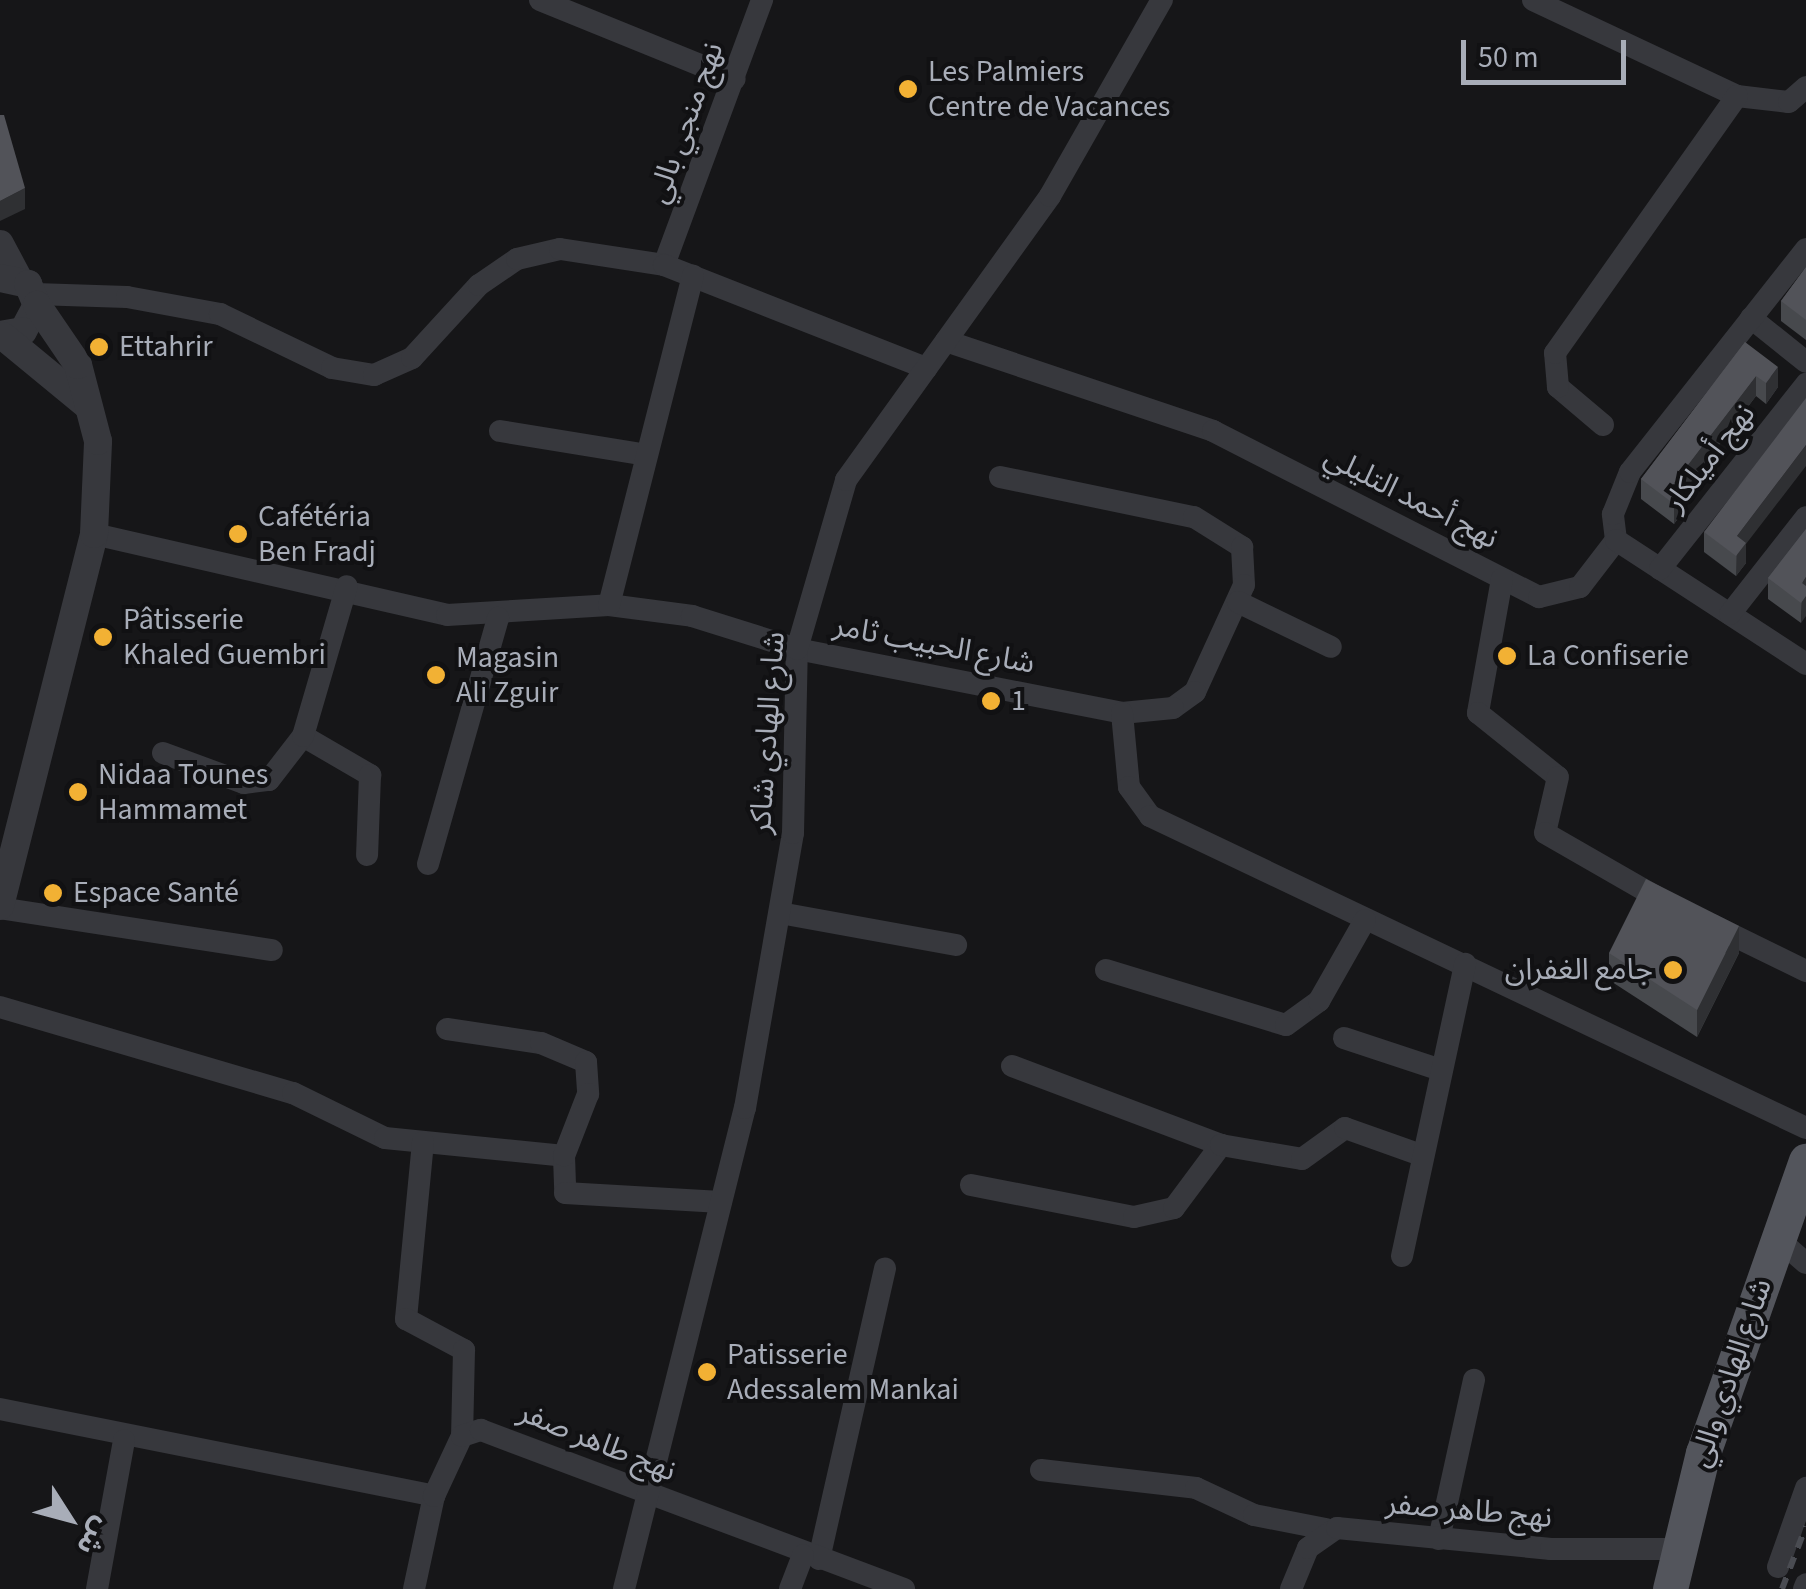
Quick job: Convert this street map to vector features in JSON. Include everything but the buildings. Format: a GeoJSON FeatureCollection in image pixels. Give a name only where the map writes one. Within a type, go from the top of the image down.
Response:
{"type":"FeatureCollection","features":[{"type":"Feature","properties":{"kind":"main road","name":"شارع الهادي والي"},"geometry":{"type":"LineString","coordinates":[[1670,1589],[1676,1549],[1777,1238],[1806,1161]]}},
{"type":"Feature","properties":{"kind":"street"},"geometry":{"type":"LineString","coordinates":[[540,0],[734,79]]}},
{"type":"Feature","properties":{"kind":"street","name":"نهج منجي بالي"},"geometry":{"type":"LineString","coordinates":[[664,265],[762,0]]}},
{"type":"Feature","properties":{"kind":"street","name":"شارع الهادي شاكر"},"geometry":{"type":"LineString","coordinates":[[624,1589],[720,1202],[780,913],[793,833],[797,650],[846,480],[1050,196],[1162,0]]}},
{"type":"Feature","properties":{"kind":"street"},"geometry":{"type":"LineString","coordinates":[[1533,0],[1736,96],[1788,102],[1806,87]]}},
{"type":"Feature","properties":{"kind":"street"},"geometry":{"type":"LineString","coordinates":[[1603,425],[1558,387],[1555,353],[1736,96]]}},
{"type":"Feature","properties":{"kind":"street"},"geometry":{"type":"LineString","coordinates":[[0,244],[23,289],[78,365],[98,440],[94,534],[0,907],[272,950]]}},
{"type":"Feature","properties":{"kind":"street"},"geometry":{"type":"LineString","coordinates":[[1802,655],[1616,540],[1613,514],[1630,472],[1806,248]]}},
{"type":"Feature","properties":{"kind":"street"},"geometry":{"type":"LineString","coordinates":[[23,289],[220,314],[332,368],[374,375],[412,358],[479,285],[517,259],[560,249],[664,265],[926,368]]}},
{"type":"Feature","properties":{"kind":"street"},"geometry":{"type":"LineString","coordinates":[[608,605],[640,454],[693,276]]}},
{"type":"Feature","properties":{"kind":"street"},"geometry":{"type":"LineString","coordinates":[[2,335],[23,332],[23,289]]}},
{"type":"Feature","properties":{"kind":"street"},"geometry":{"type":"LineString","coordinates":[[1751,318],[1806,362]]}},
{"type":"Feature","properties":{"kind":"street"},"geometry":{"type":"LineString","coordinates":[[2,335],[88,406]]}},
{"type":"Feature","properties":{"kind":"street","name":"نهج أحمد التليلي"},"geometry":{"type":"LineString","coordinates":[[946,341],[1213,431],[1538,597],[1566,596],[1616,540]]}},
{"type":"Feature","properties":{"kind":"street","name":"نهج أميلكار"},"geometry":{"type":"LineString","coordinates":[[1660,569],[1806,384]]}},
{"type":"Feature","properties":{"kind":"street"},"geometry":{"type":"LineString","coordinates":[[500,431],[640,454]]}},
{"type":"Feature","properties":{"kind":"street","name":"شارع الحبيب ثامر"},"geometry":{"type":"LineString","coordinates":[[94,534],[347,586],[447,615],[498,618],[608,605],[692,616],[797,650],[1122,713],[1174,708],[1195,692],[1238,602],[1246,556],[1219,527],[1000,477]]}},
{"type":"Feature","properties":{"kind":"street"},"geometry":{"type":"LineString","coordinates":[[1730,614],[1806,517]]}},
{"type":"Feature","properties":{"kind":"street"},"geometry":{"type":"LineString","coordinates":[[1502,578],[1475,702],[1497,733],[1558,776],[1545,832],[1806,971]]}},
{"type":"Feature","properties":{"kind":"street"},"geometry":{"type":"LineString","coordinates":[[164,753],[244,783],[269,780],[303,736],[347,586]]}},
{"type":"Feature","properties":{"kind":"street"},"geometry":{"type":"LineString","coordinates":[[1238,602],[1332,647]]}},
{"type":"Feature","properties":{"kind":"street"},"geometry":{"type":"LineString","coordinates":[[428,864],[498,618]]}},
{"type":"Feature","properties":{"kind":"street"},"geometry":{"type":"LineString","coordinates":[[1122,713],[1129,786],[1150,816],[1806,1128]]}},
{"type":"Feature","properties":{"kind":"street"},"geometry":{"type":"LineString","coordinates":[[303,736],[370,775],[367,855]]}},
{"type":"Feature","properties":{"kind":"street"},"geometry":{"type":"LineString","coordinates":[[780,913],[956,945]]}},
{"type":"Feature","properties":{"kind":"street"},"geometry":{"type":"LineString","coordinates":[[1106,970],[1286,1025],[1319,1001],[1365,920]]}},
{"type":"Feature","properties":{"kind":"street"},"geometry":{"type":"LineString","coordinates":[[1402,1256],[1465,964]]}},
{"type":"Feature","properties":{"kind":"street"},"geometry":{"type":"LineString","coordinates":[[0,1007],[292,1093],[380,1136],[564,1156]]}},
{"type":"Feature","properties":{"kind":"street"},"geometry":{"type":"LineString","coordinates":[[447,1028],[541,1042],[586,1062],[588,1094],[564,1156],[565,1193],[720,1202]]}},
{"type":"Feature","properties":{"kind":"street"},"geometry":{"type":"LineString","coordinates":[[1344,1038],[1440,1070]]}},
{"type":"Feature","properties":{"kind":"street"},"geometry":{"type":"LineString","coordinates":[[1012,1066],[1220,1146],[1302,1159],[1344,1128],[1421,1155]]}},
{"type":"Feature","properties":{"kind":"street"},"geometry":{"type":"LineString","coordinates":[[414,1589],[434,1496],[462,1436],[464,1350],[406,1320],[423,1142]]}},
{"type":"Feature","properties":{"kind":"street"},"geometry":{"type":"LineString","coordinates":[[971,1186],[1152,1215],[1174,1208],[1220,1146]]}},
{"type":"Feature","properties":{"kind":"street"},"geometry":{"type":"LineString","coordinates":[[1777,1238],[1806,1263]]}},
{"type":"Feature","properties":{"kind":"street"},"geometry":{"type":"LineString","coordinates":[[790,1589],[811,1557],[885,1268]]}},
{"type":"Feature","properties":{"kind":"street"},"geometry":{"type":"LineString","coordinates":[[1438,1539],[1474,1380]]}},
{"type":"Feature","properties":{"kind":"street"},"geometry":{"type":"LineString","coordinates":[[0,1409],[124,1440],[434,1496]]}},
{"type":"Feature","properties":{"kind":"street","name":"نهج طاهر صفر"},"geometry":{"type":"LineString","coordinates":[[462,1436],[489,1430],[647,1496],[904,1589]]}},
{"type":"Feature","properties":{"kind":"street"},"geometry":{"type":"LineString","coordinates":[[97,1589],[124,1440]]}},
{"type":"Feature","properties":{"kind":"street","name":"نهج طاهر صفر"},"geometry":{"type":"LineString","coordinates":[[1041,1470],[1184,1486],[1254,1515],[1326,1530],[1676,1549]]}},
{"type":"Feature","properties":{"kind":"street"},"geometry":{"type":"LineString","coordinates":[[1778,1568],[1806,1488]]}},
{"type":"Feature","properties":{"kind":"street"},"geometry":{"type":"LineString","coordinates":[[1291,1589],[1326,1530]]}},
{"type":"Feature","properties":{"kind":"railway"},"geometry":{"type":"LineString","coordinates":[[1782,1589],[1806,1526]]}},
{"type":"Feature","properties":{"kind":"place","name":"Les Palmiers Centre de Vacances"},"geometry":{"type":"Point","coordinates":[908,89]}},
{"type":"Feature","properties":{"kind":"place","name":"Ettahrir"},"geometry":{"type":"Point","coordinates":[99,347]}},
{"type":"Feature","properties":{"kind":"place","name":"Cafétéria Ben Fradj"},"geometry":{"type":"Point","coordinates":[238,534]}},
{"type":"Feature","properties":{"kind":"place","name":"Pâtisserie Khaled Guembri"},"geometry":{"type":"Point","coordinates":[103,637]}},
{"type":"Feature","properties":{"kind":"place","name":"La Confiserie"},"geometry":{"type":"Point","coordinates":[1507,656]}},
{"type":"Feature","properties":{"kind":"place","name":"Magasin Ali Zguir"},"geometry":{"type":"Point","coordinates":[436,675]}},
{"type":"Feature","properties":{"kind":"place","name":"1"},"geometry":{"type":"Point","coordinates":[991,701]}},
{"type":"Feature","properties":{"kind":"place","name":"Nidaa Tounes Hammamet"},"geometry":{"type":"Point","coordinates":[78,792]}},
{"type":"Feature","properties":{"kind":"place","name":"Espace Santé"},"geometry":{"type":"Point","coordinates":[53,893]}},
{"type":"Feature","properties":{"kind":"place","name":"جامع الغفران"},"geometry":{"type":"Point","coordinates":[1673,970]}},
{"type":"Feature","properties":{"kind":"place","name":"Patisserie Adessalem Mankai"},"geometry":{"type":"Point","coordinates":[707,1372]}}]}
